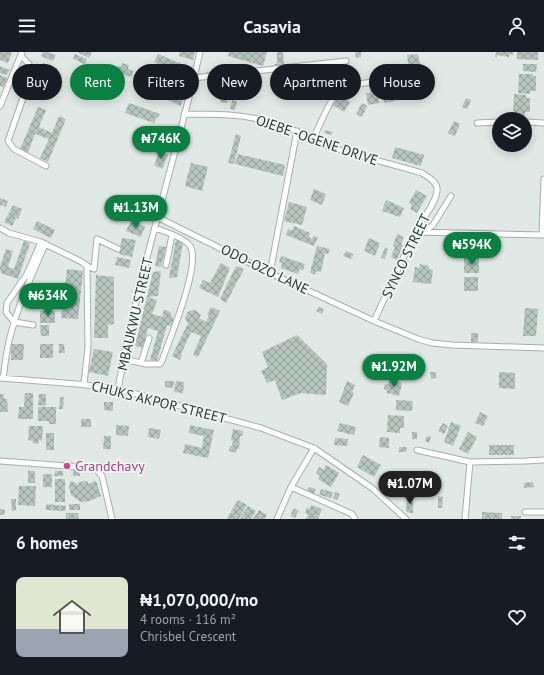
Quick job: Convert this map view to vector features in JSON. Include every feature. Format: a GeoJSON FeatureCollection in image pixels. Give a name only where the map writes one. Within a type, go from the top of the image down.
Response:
{"type":"FeatureCollection","features":[{"type":"Feature","properties":{"kind":"street","name":"MBAUKWU STREET"},"geometry":{"type":"LineString","coordinates":[[197,64],[200,52]]}},
{"type":"Feature","properties":{"kind":"street"},"geometry":{"type":"LineString","coordinates":[[0,106],[22,54]]}},
{"type":"Feature","properties":{"kind":"street"},"geometry":{"type":"LineString","coordinates":[[22,54],[29,64],[31,75],[8,141],[14,150],[46,166]]}},
{"type":"Feature","properties":{"kind":"street"},"geometry":{"type":"LineString","coordinates":[[199,77],[346,61]]}},
{"type":"Feature","properties":{"kind":"street"},"geometry":{"type":"LineString","coordinates":[[313,139],[331,101],[339,90],[369,84]]}},
{"type":"Feature","properties":{"kind":"street","name":"MBAUKWU STREET"},"geometry":{"type":"LineString","coordinates":[[118,389],[123,359],[157,217],[188,100]]}},
{"type":"Feature","properties":{"kind":"street","name":"OJEBE -OGENE DRIVE"},"geometry":{"type":"LineString","coordinates":[[184,114],[221,114],[244,116],[280,125],[334,148],[422,173],[434,181],[437,186],[437,192]]}},
{"type":"Feature","properties":{"kind":"street"},"geometry":{"type":"LineString","coordinates":[[477,123],[492,122]]}},
{"type":"Feature","properties":{"kind":"street"},"geometry":{"type":"LineString","coordinates":[[532,122],[544,123]]}},
{"type":"Feature","properties":{"kind":"street"},"geometry":{"type":"LineString","coordinates":[[270,273],[297,132]]}},
{"type":"Feature","properties":{"kind":"street"},"geometry":{"type":"LineString","coordinates":[[416,232],[543,235],[544,179]]}},
{"type":"Feature","properties":{"kind":"street","name":"SYNCO STREET"},"geometry":{"type":"LineString","coordinates":[[374,321],[416,232],[437,192]]}},
{"type":"Feature","properties":{"kind":"street"},"geometry":{"type":"LineString","coordinates":[[423,232],[436,222],[451,196]]}},
{"type":"Feature","properties":{"kind":"street","name":"ODO-OZO LANE"},"geometry":{"type":"LineString","coordinates":[[157,217],[270,273],[374,321],[418,339],[432,343],[452,345],[544,348]]}},
{"type":"Feature","properties":{"kind":"street"},"geometry":{"type":"LineString","coordinates":[[0,228],[43,243],[76,258],[94,269],[97,239],[118,249]]}},
{"type":"Feature","properties":{"kind":"street"},"geometry":{"type":"LineString","coordinates":[[123,359],[141,363],[156,365],[160,364],[177,323],[185,295],[193,261],[193,252],[190,245],[186,241],[155,228]]}},
{"type":"Feature","properties":{"kind":"street"},"geometry":{"type":"LineString","coordinates":[[166,265],[172,235]]}},
{"type":"Feature","properties":{"kind":"street"},"geometry":{"type":"LineString","coordinates":[[33,325],[14,322],[6,312],[7,303],[27,274],[43,243]]}},
{"type":"Feature","properties":{"kind":"street"},"geometry":{"type":"LineString","coordinates":[[2,378],[14,322],[43,243]]}},
{"type":"Feature","properties":{"kind":"street"},"geometry":{"type":"LineString","coordinates":[[84,384],[88,347],[87,266]]}},
{"type":"Feature","properties":{"kind":"street"},"geometry":{"type":"LineString","coordinates":[[141,363],[149,338]]}},
{"type":"Feature","properties":{"kind":"street","name":"CHUKS AKPOR STREET"},"geometry":{"type":"LineString","coordinates":[[2,378],[84,384],[118,389],[261,428],[314,448],[372,488],[406,519]]}},
{"type":"Feature","properties":{"kind":"street"},"geometry":{"type":"LineString","coordinates":[[277,519],[291,487],[314,448]]}},
{"type":"Feature","properties":{"kind":"street"},"geometry":{"type":"LineString","coordinates":[[417,450],[470,462],[544,460]]}},
{"type":"Feature","properties":{"kind":"street"},"geometry":{"type":"LineString","coordinates":[[0,461],[91,468],[97,471],[102,476],[112,519]]}},
{"type":"Feature","properties":{"kind":"street"},"geometry":{"type":"LineString","coordinates":[[465,519],[470,462]]}},
{"type":"Feature","properties":{"kind":"street"},"geometry":{"type":"LineString","coordinates":[[291,487],[352,514],[355,519]]}},
{"type":"Feature","properties":{"kind":"street"},"geometry":{"type":"LineString","coordinates":[[525,512],[544,512]]}},
{"type":"Feature","properties":{"kind":"building"},"geometry":{"type":"Polygon","coordinates":[[[0,52],[12,52],[8,63],[0,60],[0,52]]]}},
{"type":"Feature","properties":{"kind":"building"},"geometry":{"type":"Polygon","coordinates":[[[43,52],[56,55],[53,61],[41,56],[43,52]]]}},
{"type":"Feature","properties":{"kind":"building"},"geometry":{"type":"Polygon","coordinates":[[[77,52],[92,52],[89,58],[77,52]]]}},
{"type":"Feature","properties":{"kind":"building"},"geometry":{"type":"Polygon","coordinates":[[[180,52],[195,52],[193,60],[179,56],[180,52]]]}},
{"type":"Feature","properties":{"kind":"building"},"geometry":{"type":"Polygon","coordinates":[[[229,52],[267,52],[263,66],[262,64],[256,64],[228,56],[229,52]]]}},
{"type":"Feature","properties":{"kind":"building"},"geometry":{"type":"Polygon","coordinates":[[[277,52],[283,52],[284,64],[275,64],[283,63],[277,63],[277,52]]]}},
{"type":"Feature","properties":{"kind":"building"},"geometry":{"type":"Polygon","coordinates":[[[355,52],[361,52],[361,57],[356,58],[355,52]]]}},
{"type":"Feature","properties":{"kind":"building"},"geometry":{"type":"Polygon","coordinates":[[[496,52],[513,52],[513,55],[509,54],[509,57],[497,55],[497,57],[495,57],[496,52]]]}},
{"type":"Feature","properties":{"kind":"building"},"geometry":{"type":"Polygon","coordinates":[[[517,52],[537,52],[538,60],[517,59],[517,52]]]}},
{"type":"Feature","properties":{"kind":"building"},"geometry":{"type":"Polygon","coordinates":[[[75,54],[87,59],[85,64],[73,59],[75,54]]]}},
{"type":"Feature","properties":{"kind":"building"},"geometry":{"type":"Polygon","coordinates":[[[158,54],[182,64],[158,64],[154,62],[158,54]]]}},
{"type":"Feature","properties":{"kind":"building"},"geometry":{"type":"Polygon","coordinates":[[[418,54],[420,64],[408,64],[407,55],[418,54]]]}},
{"type":"Feature","properties":{"kind":"building"},"geometry":{"type":"Polygon","coordinates":[[[122,63],[129,65],[128,69],[133,71],[132,77],[125,75],[125,64],[122,63]]]}},
{"type":"Feature","properties":{"kind":"building"},"geometry":{"type":"Polygon","coordinates":[[[523,64],[537,64],[536,72],[523,71],[523,64]]]}},
{"type":"Feature","properties":{"kind":"building"},"geometry":{"type":"Polygon","coordinates":[[[0,66],[10,70],[6,75],[0,73],[0,66]]]}},
{"type":"Feature","properties":{"kind":"building"},"geometry":{"type":"Polygon","coordinates":[[[519,74],[533,74],[533,76],[536,76],[536,91],[530,91],[530,94],[518,93],[519,74]]]}},
{"type":"Feature","properties":{"kind":"building"},"geometry":{"type":"Polygon","coordinates":[[[0,75],[7,78],[4,87],[0,86],[0,75]]]}},
{"type":"Feature","properties":{"kind":"building"},"geometry":{"type":"Polygon","coordinates":[[[366,93],[369,93],[369,100],[379,100],[379,103],[368,105],[366,93]]]}},
{"type":"Feature","properties":{"kind":"building"},"geometry":{"type":"Polygon","coordinates":[[[514,94],[526,95],[526,98],[530,98],[530,112],[513,112],[514,94]]]}},
{"type":"Feature","properties":{"kind":"building"},"geometry":{"type":"Polygon","coordinates":[[[466,98],[471,100],[467,109],[462,107],[466,98]]]}},
{"type":"Feature","properties":{"kind":"building"},"geometry":{"type":"Polygon","coordinates":[[[167,100],[183,100],[180,106],[167,100]]]}},
{"type":"Feature","properties":{"kind":"building"},"geometry":{"type":"Polygon","coordinates":[[[220,100],[228,100],[227,103],[220,102],[220,100]]]}},
{"type":"Feature","properties":{"kind":"building"},"geometry":{"type":"Polygon","coordinates":[[[232,100],[237,101],[235,110],[230,109],[232,100]]]}},
{"type":"Feature","properties":{"kind":"building"},"geometry":{"type":"Polygon","coordinates":[[[336,100],[347,100],[350,102],[344,112],[333,105],[336,100]]]}},
{"type":"Feature","properties":{"kind":"building"},"geometry":{"type":"Polygon","coordinates":[[[384,100],[395,100],[395,101],[384,103],[384,100]]]}},
{"type":"Feature","properties":{"kind":"building"},"geometry":{"type":"Polygon","coordinates":[[[129,103],[160,114],[154,123],[125,113],[129,103]]]}},
{"type":"Feature","properties":{"kind":"building"},"geometry":{"type":"Polygon","coordinates":[[[362,103],[367,106],[362,117],[356,114],[362,103]]]}},
{"type":"Feature","properties":{"kind":"building"},"geometry":{"type":"Polygon","coordinates":[[[38,107],[46,110],[39,127],[52,133],[59,116],[66,119],[48,162],[40,158],[49,139],[35,134],[28,152],[20,149],[38,107]]]}},
{"type":"Feature","properties":{"kind":"building"},"geometry":{"type":"Polygon","coordinates":[[[454,121],[460,124],[455,136],[448,133],[454,121]]]}},
{"type":"Feature","properties":{"kind":"building"},"geometry":{"type":"Polygon","coordinates":[[[169,130],[177,132],[174,138],[168,137],[174,139],[171,146],[165,144],[169,130]]]}},
{"type":"Feature","properties":{"kind":"building"},"geometry":{"type":"Polygon","coordinates":[[[325,130],[333,132],[331,135],[324,133],[325,130]]]}},
{"type":"Feature","properties":{"kind":"building"},"geometry":{"type":"Polygon","coordinates":[[[236,134],[241,136],[234,164],[228,163],[236,134]]]}},
{"type":"Feature","properties":{"kind":"building"},"geometry":{"type":"Polygon","coordinates":[[[395,147],[424,155],[421,166],[392,158],[395,147]]]}},
{"type":"Feature","properties":{"kind":"building"},"geometry":{"type":"Polygon","coordinates":[[[160,151],[168,155],[162,169],[154,165],[160,151]]]}},
{"type":"Feature","properties":{"kind":"building"},"geometry":{"type":"Polygon","coordinates":[[[238,154],[285,165],[283,176],[235,164],[238,154]]]}},
{"type":"Feature","properties":{"kind":"building"},"geometry":{"type":"Polygon","coordinates":[[[191,163],[208,167],[202,191],[185,186],[191,163]]]}},
{"type":"Feature","properties":{"kind":"building"},"geometry":{"type":"Polygon","coordinates":[[[314,189],[326,194],[322,205],[310,200],[314,189]]]}},
{"type":"Feature","properties":{"kind":"building"},"geometry":{"type":"Polygon","coordinates":[[[416,190],[427,196],[417,213],[410,209],[412,205],[409,203],[416,190]]]}},
{"type":"Feature","properties":{"kind":"building"},"geometry":{"type":"Polygon","coordinates":[[[0,198],[8,201],[6,207],[0,205],[0,198]]]}},
{"type":"Feature","properties":{"kind":"building"},"geometry":{"type":"Polygon","coordinates":[[[386,200],[404,208],[400,217],[382,211],[386,200]]]}},
{"type":"Feature","properties":{"kind":"building"},"geometry":{"type":"Polygon","coordinates":[[[289,202],[307,207],[302,225],[284,221],[289,202]]]}},
{"type":"Feature","properties":{"kind":"building"},"geometry":{"type":"Polygon","coordinates":[[[13,205],[22,209],[18,219],[16,218],[12,226],[4,222],[13,205]]]}},
{"type":"Feature","properties":{"kind":"building"},"geometry":{"type":"Polygon","coordinates":[[[37,221],[55,230],[51,238],[33,229],[37,221]]]}},
{"type":"Feature","properties":{"kind":"building"},"geometry":{"type":"Polygon","coordinates":[[[131,221],[145,227],[141,237],[126,231],[131,221]]]}},
{"type":"Feature","properties":{"kind":"building"},"geometry":{"type":"Polygon","coordinates":[[[294,226],[310,233],[309,237],[312,239],[314,236],[318,237],[314,246],[286,235],[288,229],[292,231],[294,226]]]}},
{"type":"Feature","properties":{"kind":"building"},"geometry":{"type":"Polygon","coordinates":[[[397,234],[404,237],[401,244],[403,245],[397,260],[391,257],[395,247],[393,246],[397,234]]]}},
{"type":"Feature","properties":{"kind":"building"},"geometry":{"type":"Polygon","coordinates":[[[122,238],[136,240],[132,257],[119,254],[122,238]]]}},
{"type":"Feature","properties":{"kind":"building"},"geometry":{"type":"Polygon","coordinates":[[[369,238],[380,243],[375,256],[364,251],[369,238]]]}},
{"type":"Feature","properties":{"kind":"building"},"geometry":{"type":"Polygon","coordinates":[[[176,239],[183,242],[177,277],[169,278],[176,239]]]}},
{"type":"Feature","properties":{"kind":"building"},"geometry":{"type":"Polygon","coordinates":[[[24,241],[30,243],[18,279],[1,273],[0,267],[6,249],[13,251],[8,267],[14,269],[24,241]]]}},
{"type":"Feature","properties":{"kind":"building"},"geometry":{"type":"Polygon","coordinates":[[[464,242],[480,242],[480,254],[464,254],[464,242]]]}},
{"type":"Feature","properties":{"kind":"building"},"geometry":{"type":"Polygon","coordinates":[[[159,246],[166,247],[161,267],[155,266],[159,246]]]}},
{"type":"Feature","properties":{"kind":"building"},"geometry":{"type":"Polygon","coordinates":[[[317,246],[330,249],[328,254],[325,253],[321,272],[316,271],[315,275],[310,273],[317,246]]]}},
{"type":"Feature","properties":{"kind":"building"},"geometry":{"type":"Polygon","coordinates":[[[385,247],[388,249],[385,259],[381,258],[385,247]]]}},
{"type":"Feature","properties":{"kind":"building"},"geometry":{"type":"Polygon","coordinates":[[[346,251],[354,254],[351,259],[343,256],[346,251]]]}},
{"type":"Feature","properties":{"kind":"building"},"geometry":{"type":"Polygon","coordinates":[[[281,256],[305,264],[303,270],[300,269],[298,274],[281,268],[282,263],[279,262],[281,256]]]}},
{"type":"Feature","properties":{"kind":"building"},"geometry":{"type":"Polygon","coordinates":[[[117,257],[131,260],[129,268],[115,265],[117,257]]]}},
{"type":"Feature","properties":{"kind":"building"},"geometry":{"type":"Polygon","coordinates":[[[464,258],[479,258],[479,273],[464,273],[464,258]]]}},
{"type":"Feature","properties":{"kind":"building"},"geometry":{"type":"Polygon","coordinates":[[[221,263],[230,268],[218,297],[199,288],[203,280],[210,283],[221,263]]]}},
{"type":"Feature","properties":{"kind":"building"},"geometry":{"type":"Polygon","coordinates":[[[420,264],[429,266],[429,269],[433,270],[431,284],[413,282],[415,267],[419,268],[420,264]]]}},
{"type":"Feature","properties":{"kind":"building"},"geometry":{"type":"Polygon","coordinates":[[[236,266],[244,269],[226,303],[220,299],[236,266]]]}},
{"type":"Feature","properties":{"kind":"building"},"geometry":{"type":"Polygon","coordinates":[[[67,269],[83,271],[78,319],[61,318],[67,269]]]}},
{"type":"Feature","properties":{"kind":"building"},"geometry":{"type":"Polygon","coordinates":[[[161,271],[158,296],[147,297],[153,272],[161,271]]]}},
{"type":"Feature","properties":{"kind":"building"},"geometry":{"type":"Polygon","coordinates":[[[96,275],[114,277],[114,324],[108,325],[108,338],[94,338],[96,275]]]}},
{"type":"Feature","properties":{"kind":"building"},"geometry":{"type":"Polygon","coordinates":[[[464,277],[478,277],[478,291],[464,291],[464,277]]]}},
{"type":"Feature","properties":{"kind":"building"},"geometry":{"type":"Polygon","coordinates":[[[147,297],[157,300],[152,314],[162,317],[164,310],[166,310],[170,312],[173,318],[173,326],[167,325],[157,361],[150,360],[158,331],[148,328],[143,348],[135,346],[147,297]]]}},
{"type":"Feature","properties":{"kind":"building"},"geometry":{"type":"Polygon","coordinates":[[[211,307],[220,311],[198,357],[193,355],[201,336],[191,332],[181,354],[180,360],[172,356],[188,323],[185,319],[187,313],[195,310],[201,315],[199,318],[206,322],[209,315],[207,314],[211,307]]]}},
{"type":"Feature","properties":{"kind":"building"},"geometry":{"type":"Polygon","coordinates":[[[319,307],[324,309],[322,314],[316,311],[319,307]]]}},
{"type":"Feature","properties":{"kind":"building"},"geometry":{"type":"Polygon","coordinates":[[[525,308],[538,309],[536,336],[523,336],[525,308]]]}},
{"type":"Feature","properties":{"kind":"building"},"geometry":{"type":"Polygon","coordinates":[[[40,311],[55,311],[55,323],[40,323],[40,311]]]}},
{"type":"Feature","properties":{"kind":"building"},"geometry":{"type":"Polygon","coordinates":[[[40,325],[49,325],[49,336],[41,336],[40,325]]]}},
{"type":"Feature","properties":{"kind":"building"},"geometry":{"type":"Polygon","coordinates":[[[471,333],[478,333],[478,342],[471,342],[471,333]]]}},
{"type":"Feature","properties":{"kind":"building"},"geometry":{"type":"Polygon","coordinates":[[[297,335],[327,364],[326,395],[301,393],[282,400],[275,380],[267,383],[261,371],[268,367],[262,352],[297,335]]]}},
{"type":"Feature","properties":{"kind":"building"},"geometry":{"type":"Polygon","coordinates":[[[11,344],[24,344],[23,360],[11,360],[11,344]]]}},
{"type":"Feature","properties":{"kind":"building"},"geometry":{"type":"Polygon","coordinates":[[[40,344],[53,344],[53,358],[40,358],[40,344]]]}},
{"type":"Feature","properties":{"kind":"building"},"geometry":{"type":"Polygon","coordinates":[[[59,344],[64,344],[65,353],[59,353],[59,344]]]}},
{"type":"Feature","properties":{"kind":"building"},"geometry":{"type":"Polygon","coordinates":[[[94,349],[113,352],[108,376],[89,372],[94,349]]]}},
{"type":"Feature","properties":{"kind":"building"},"geometry":{"type":"Polygon","coordinates":[[[386,361],[394,362],[394,366],[386,365],[386,361]]]}},
{"type":"Feature","properties":{"kind":"building"},"geometry":{"type":"Polygon","coordinates":[[[430,372],[436,372],[436,378],[431,379],[430,372]]]}},
{"type":"Feature","properties":{"kind":"building"},"geometry":{"type":"Polygon","coordinates":[[[499,372],[515,373],[515,389],[499,388],[499,372]]]}},
{"type":"Feature","properties":{"kind":"building"},"geometry":{"type":"Polygon","coordinates":[[[390,380],[402,383],[399,396],[387,393],[387,390],[384,389],[385,384],[388,385],[390,380]]]}},
{"type":"Feature","properties":{"kind":"building"},"geometry":{"type":"Polygon","coordinates":[[[165,381],[174,381],[173,388],[165,387],[165,381]]]}},
{"type":"Feature","properties":{"kind":"building"},"geometry":{"type":"Polygon","coordinates":[[[176,381],[184,382],[183,393],[174,392],[176,381]]]}},
{"type":"Feature","properties":{"kind":"building"},"geometry":{"type":"Polygon","coordinates":[[[347,381],[355,385],[352,392],[354,393],[348,406],[339,402],[347,381]]]}},
{"type":"Feature","properties":{"kind":"building"},"geometry":{"type":"Polygon","coordinates":[[[25,393],[33,393],[33,419],[18,419],[19,407],[24,407],[25,393]]]}},
{"type":"Feature","properties":{"kind":"building"},"geometry":{"type":"Polygon","coordinates":[[[0,394],[4,394],[4,399],[7,399],[8,412],[0,412],[0,394]]]}},
{"type":"Feature","properties":{"kind":"building"},"geometry":{"type":"Polygon","coordinates":[[[39,394],[46,394],[46,406],[38,405],[39,394]]]}},
{"type":"Feature","properties":{"kind":"building"},"geometry":{"type":"Polygon","coordinates":[[[60,397],[64,397],[63,409],[59,409],[60,397]]]}},
{"type":"Feature","properties":{"kind":"building"},"geometry":{"type":"Polygon","coordinates":[[[396,400],[413,401],[412,411],[396,410],[396,400]]]}},
{"type":"Feature","properties":{"kind":"building"},"geometry":{"type":"Polygon","coordinates":[[[104,402],[113,402],[113,411],[104,410],[104,402]]]}},
{"type":"Feature","properties":{"kind":"building"},"geometry":{"type":"Polygon","coordinates":[[[38,407],[56,407],[56,424],[49,424],[49,421],[38,421],[38,407]]]}},
{"type":"Feature","properties":{"kind":"building"},"geometry":{"type":"Polygon","coordinates":[[[480,412],[488,416],[483,426],[475,423],[480,412]]]}},
{"type":"Feature","properties":{"kind":"building"},"geometry":{"type":"Polygon","coordinates":[[[388,415],[404,416],[404,428],[400,428],[400,433],[387,432],[388,415]]]}},
{"type":"Feature","properties":{"kind":"building"},"geometry":{"type":"Polygon","coordinates":[[[81,419],[91,419],[91,427],[81,427],[81,419]]]}},
{"type":"Feature","properties":{"kind":"building"},"geometry":{"type":"Polygon","coordinates":[[[451,422],[461,426],[453,446],[444,442],[451,422]]]}},
{"type":"Feature","properties":{"kind":"building"},"geometry":{"type":"Polygon","coordinates":[[[340,423],[356,427],[354,435],[337,431],[340,423]]]}},
{"type":"Feature","properties":{"kind":"building"},"geometry":{"type":"Polygon","coordinates":[[[443,423],[448,426],[444,434],[438,431],[443,423]]]}},
{"type":"Feature","properties":{"kind":"building"},"geometry":{"type":"Polygon","coordinates":[[[116,425],[129,426],[128,436],[116,435],[116,425]]]}},
{"type":"Feature","properties":{"kind":"building"},"geometry":{"type":"Polygon","coordinates":[[[190,425],[214,430],[208,458],[183,453],[185,444],[202,448],[204,436],[189,433],[190,425]]]}},
{"type":"Feature","properties":{"kind":"building"},"geometry":{"type":"Polygon","coordinates":[[[29,426],[43,426],[42,441],[39,440],[38,444],[28,440],[29,426]]]}},
{"type":"Feature","properties":{"kind":"building"},"geometry":{"type":"Polygon","coordinates":[[[149,428],[161,430],[159,439],[148,437],[149,428]]]}},
{"type":"Feature","properties":{"kind":"building"},"geometry":{"type":"Polygon","coordinates":[[[233,429],[243,431],[242,436],[240,436],[239,449],[237,448],[236,453],[229,451],[233,441],[231,440],[233,429]]]}},
{"type":"Feature","properties":{"kind":"building"},"geometry":{"type":"Polygon","coordinates":[[[412,432],[417,432],[417,439],[412,439],[412,432]]]}},
{"type":"Feature","properties":{"kind":"building"},"geometry":{"type":"Polygon","coordinates":[[[468,432],[477,437],[468,454],[459,449],[468,432]]]}},
{"type":"Feature","properties":{"kind":"building"},"geometry":{"type":"Polygon","coordinates":[[[46,433],[54,433],[54,450],[46,450],[46,433]]]}},
{"type":"Feature","properties":{"kind":"building"},"geometry":{"type":"Polygon","coordinates":[[[104,436],[111,436],[111,449],[103,449],[104,436]]]}},
{"type":"Feature","properties":{"kind":"building"},"geometry":{"type":"Polygon","coordinates":[[[427,436],[431,437],[429,443],[425,441],[427,436]]]}},
{"type":"Feature","properties":{"kind":"building"},"geometry":{"type":"Polygon","coordinates":[[[380,437],[389,438],[389,448],[379,447],[380,437]]]}},
{"type":"Feature","properties":{"kind":"building"},"geometry":{"type":"Polygon","coordinates":[[[335,438],[348,439],[347,446],[334,445],[335,438]]]}},
{"type":"Feature","properties":{"kind":"building"},"geometry":{"type":"Polygon","coordinates":[[[489,445],[514,445],[514,455],[489,455],[489,445]]]}},
{"type":"Feature","properties":{"kind":"building"},"geometry":{"type":"Polygon","coordinates":[[[399,447],[407,447],[406,452],[399,452],[399,447]]]}},
{"type":"Feature","properties":{"kind":"building"},"geometry":{"type":"Polygon","coordinates":[[[363,455],[381,465],[374,477],[357,467],[363,455]]]}},
{"type":"Feature","properties":{"kind":"building"},"geometry":{"type":"Polygon","coordinates":[[[326,465],[339,473],[331,487],[318,479],[320,476],[316,473],[319,467],[324,470],[326,465]]]}},
{"type":"Feature","properties":{"kind":"building"},"geometry":{"type":"Polygon","coordinates":[[[73,470],[80,471],[80,476],[73,476],[73,470]]]}},
{"type":"Feature","properties":{"kind":"building"},"geometry":{"type":"Polygon","coordinates":[[[28,471],[35,471],[35,483],[28,483],[28,471]]]}},
{"type":"Feature","properties":{"kind":"building"},"geometry":{"type":"Polygon","coordinates":[[[55,471],[63,471],[63,476],[54,476],[55,471]]]}},
{"type":"Feature","properties":{"kind":"building"},"geometry":{"type":"Polygon","coordinates":[[[43,474],[52,474],[52,487],[43,487],[43,474]]]}},
{"type":"Feature","properties":{"kind":"building"},"geometry":{"type":"Polygon","coordinates":[[[392,476],[407,476],[407,489],[392,489],[392,476]]]}},
{"type":"Feature","properties":{"kind":"building"},"geometry":{"type":"Polygon","coordinates":[[[55,479],[65,479],[65,502],[55,502],[55,479]]]}},
{"type":"Feature","properties":{"kind":"building"},"geometry":{"type":"Polygon","coordinates":[[[71,481],[79,485],[79,482],[88,481],[88,484],[96,481],[101,496],[90,501],[81,502],[71,495],[69,486],[71,481]]]}},
{"type":"Feature","properties":{"kind":"building"},"geometry":{"type":"Polygon","coordinates":[[[533,482],[534,487],[524,488],[524,483],[533,482]]]}},
{"type":"Feature","properties":{"kind":"building"},"geometry":{"type":"Polygon","coordinates":[[[424,484],[436,486],[434,492],[423,489],[424,484]]]}},
{"type":"Feature","properties":{"kind":"building"},"geometry":{"type":"Polygon","coordinates":[[[19,486],[36,486],[35,506],[18,505],[19,486]]]}},
{"type":"Feature","properties":{"kind":"building"},"geometry":{"type":"Polygon","coordinates":[[[309,487],[316,489],[314,494],[307,491],[309,487]]]}},
{"type":"Feature","properties":{"kind":"building"},"geometry":{"type":"Polygon","coordinates":[[[321,489],[333,492],[331,498],[319,495],[321,489]]]}},
{"type":"Feature","properties":{"kind":"building"},"geometry":{"type":"Polygon","coordinates":[[[335,492],[340,494],[337,500],[333,498],[335,492]]]}},
{"type":"Feature","properties":{"kind":"building"},"geometry":{"type":"Polygon","coordinates":[[[438,496],[443,497],[442,508],[438,508],[438,496]]]}},
{"type":"Feature","properties":{"kind":"building"},"geometry":{"type":"Polygon","coordinates":[[[407,498],[413,498],[413,513],[406,512],[407,498]]]}},
{"type":"Feature","properties":{"kind":"building"},"geometry":{"type":"Polygon","coordinates":[[[11,499],[16,499],[16,510],[12,511],[11,499]]]}},
{"type":"Feature","properties":{"kind":"building"},"geometry":{"type":"Polygon","coordinates":[[[238,500],[247,505],[239,519],[227,518],[238,500]]]}},
{"type":"Feature","properties":{"kind":"building"},"geometry":{"type":"Polygon","coordinates":[[[46,504],[66,506],[65,511],[46,510],[46,504]]]}},
{"type":"Feature","properties":{"kind":"building"},"geometry":{"type":"Polygon","coordinates":[[[69,504],[80,504],[80,510],[69,510],[69,504]]]}},
{"type":"Feature","properties":{"kind":"building"},"geometry":{"type":"Polygon","coordinates":[[[311,505],[322,509],[318,519],[306,519],[308,514],[305,513],[307,507],[310,509],[311,505]]]}},
{"type":"Feature","properties":{"kind":"building"},"geometry":{"type":"Polygon","coordinates":[[[248,506],[256,511],[251,519],[240,519],[248,506]]]}},
{"type":"Feature","properties":{"kind":"building"},"geometry":{"type":"Polygon","coordinates":[[[294,508],[299,511],[295,518],[290,516],[294,508]]]}},
{"type":"Feature","properties":{"kind":"building"},"geometry":{"type":"Polygon","coordinates":[[[0,509],[5,510],[4,515],[0,515],[0,509]]]}},
{"type":"Feature","properties":{"kind":"building"},"geometry":{"type":"Polygon","coordinates":[[[259,510],[267,515],[265,519],[253,519],[259,510]]]}},
{"type":"Feature","properties":{"kind":"building"},"geometry":{"type":"Polygon","coordinates":[[[482,512],[502,513],[502,519],[482,519],[482,512]]]}},
{"type":"Feature","properties":{"kind":"building"},"geometry":{"type":"Polygon","coordinates":[[[66,513],[78,513],[79,519],[66,519],[66,513]]]}},
{"type":"Feature","properties":{"kind":"building"},"geometry":{"type":"Polygon","coordinates":[[[511,516],[521,516],[521,519],[511,519],[511,516]]]}},
{"type":"Feature","properties":{"kind":"place","name":"Grandchavy"},"geometry":{"type":"Point","coordinates":[67,466]}}]}
